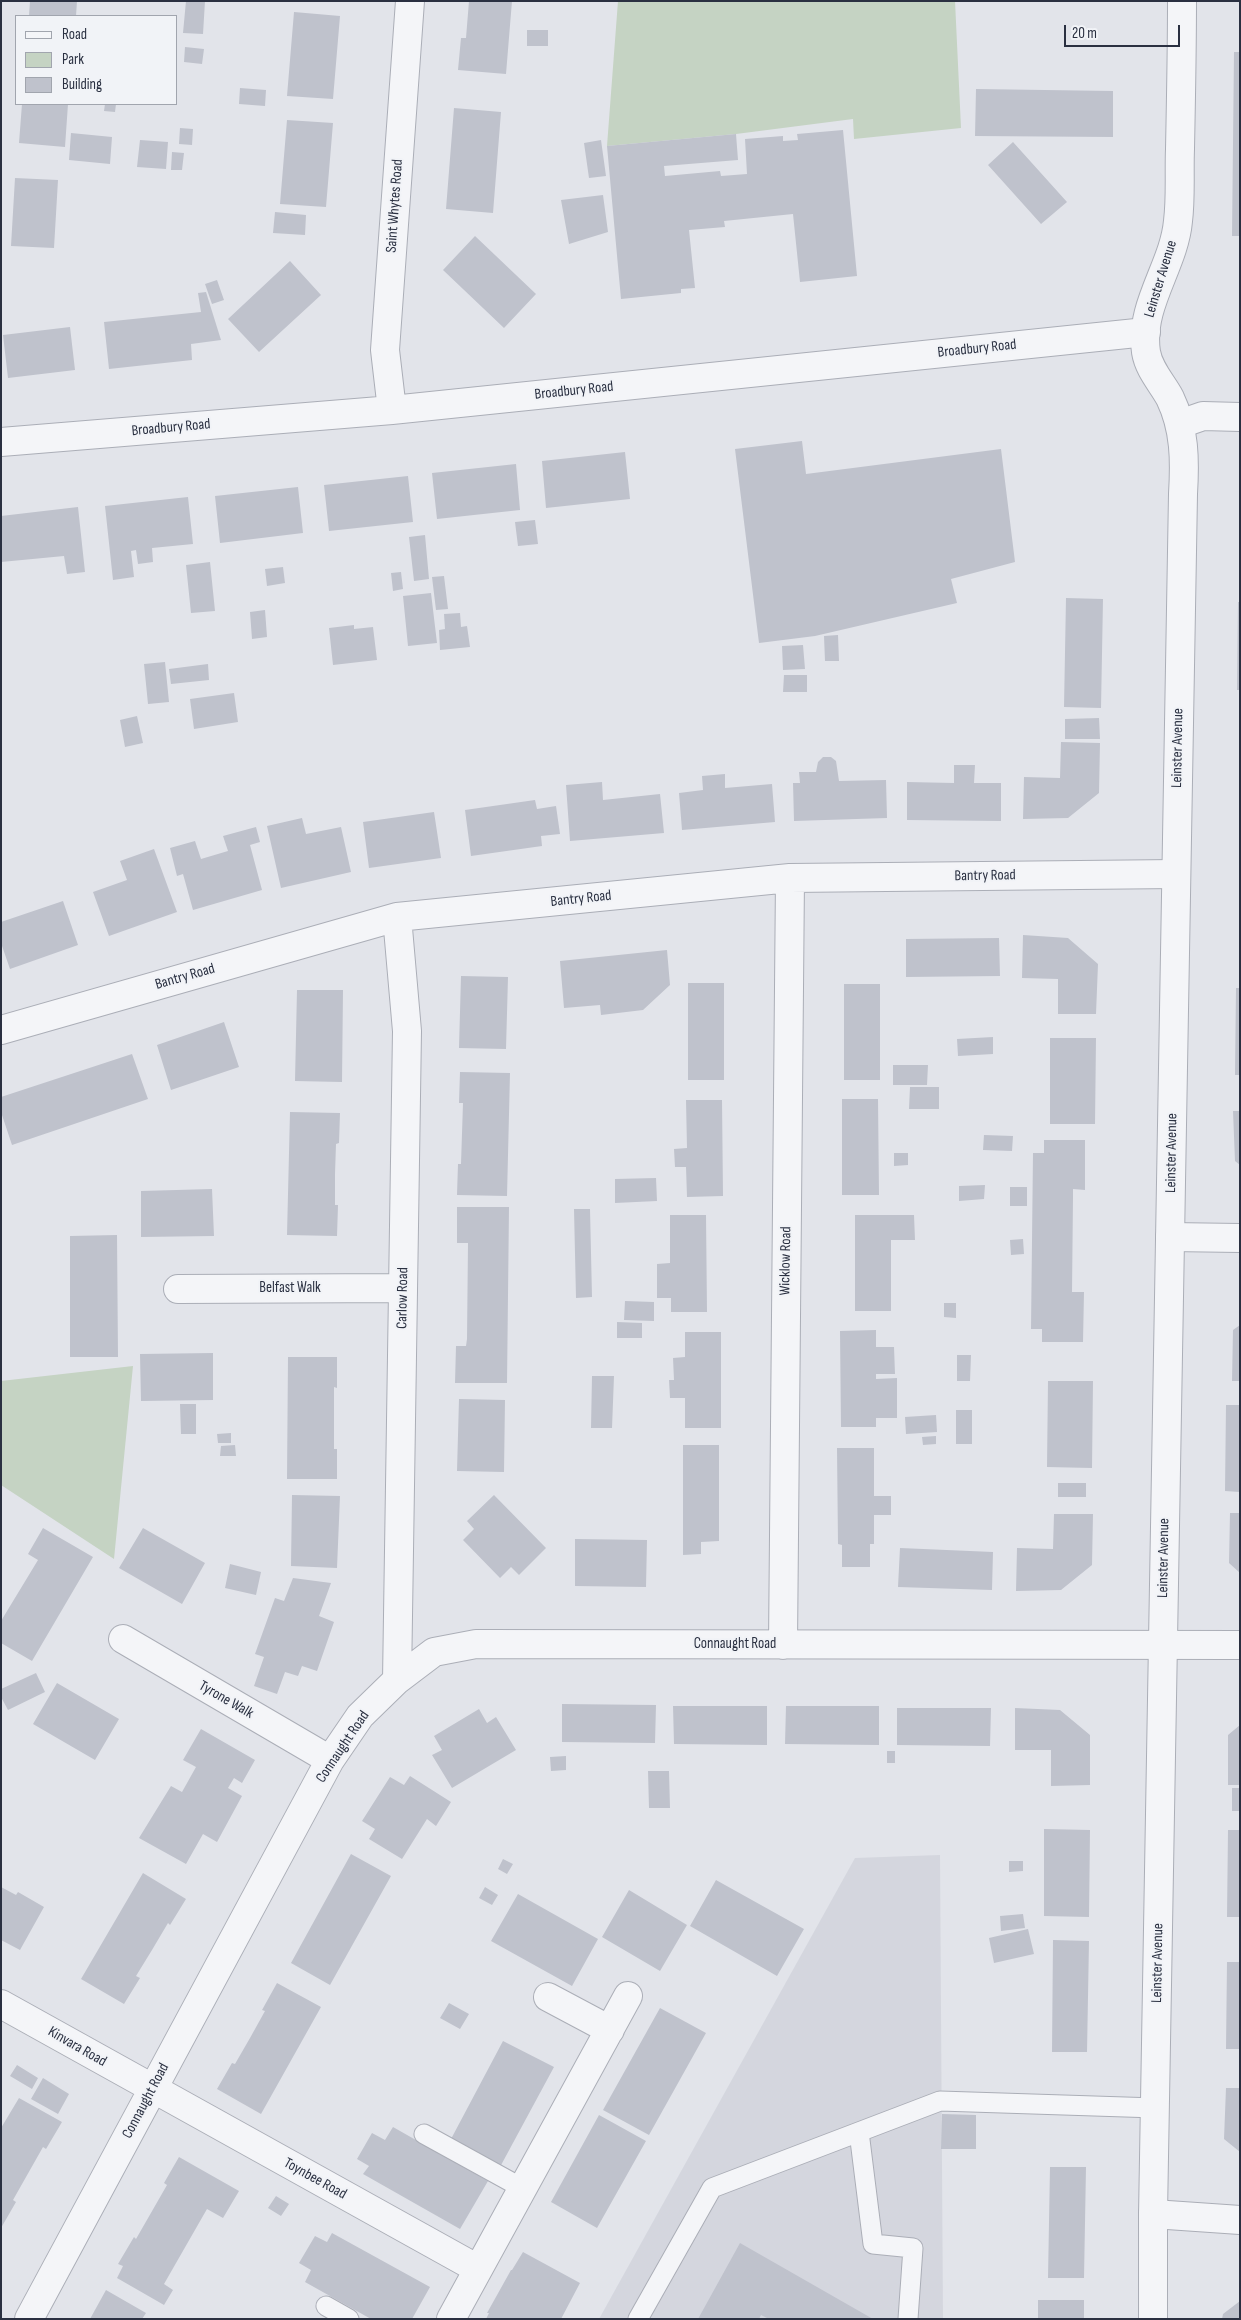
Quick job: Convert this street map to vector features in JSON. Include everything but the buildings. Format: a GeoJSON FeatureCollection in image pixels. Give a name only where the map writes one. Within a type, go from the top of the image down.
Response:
{"type":"FeatureCollection","features":[{"type":"Feature","properties":{"kind":"street","name":"Saint Whytes Road"},"geometry":{"type":"LineString","coordinates":[[392,410],[385,350],[410,1]]}},
{"type":"Feature","properties":{"kind":"street","name":"Leinster Avenue"},"geometry":{"type":"LineString","coordinates":[[1153,2319],[1153,2214],[1176,874],[1185,457],[1180,424],[1170,398],[1152,371],[1146,352],[1146,332],[1155,290],[1168,263],[1178,222],[1182,1]]}},
{"type":"Feature","properties":{"kind":"street","name":"Broadbury Road"},"geometry":{"type":"LineString","coordinates":[[1,442],[392,410],[1146,332]]}},
{"type":"Feature","properties":{"kind":"street"},"geometry":{"type":"LineString","coordinates":[[1180,424],[1203,416],[1240,417]]}},
{"type":"Feature","properties":{"kind":"street","name":"Bantry Road"},"geometry":{"type":"LineString","coordinates":[[1,1030],[397,917],[790,878],[1176,874]]}},
{"type":"Feature","properties":{"kind":"street","name":"Wicklow Road"},"geometry":{"type":"LineString","coordinates":[[783,1644],[790,878]]}},
{"type":"Feature","properties":{"kind":"street","name":"Carlow Road"},"geometry":{"type":"LineString","coordinates":[[397,917],[406,1031],[397,1680]]}},
{"type":"Feature","properties":{"kind":"street"},"geometry":{"type":"LineString","coordinates":[[1170,1237],[1240,1238]]}},
{"type":"Feature","properties":{"kind":"street","name":"Belfast Walk"},"geometry":{"type":"LineString","coordinates":[[178,1288],[403,1288]]}},
{"type":"Feature","properties":{"kind":"street","name":"Tyrone Walk"},"geometry":{"type":"LineString","coordinates":[[122,1639],[330,1760]]}},
{"type":"Feature","properties":{"kind":"street","name":"Connaught Road"},"geometry":{"type":"LineString","coordinates":[[29,2319],[330,1760],[360,1716],[397,1680],[434,1652],[476,1644],[1240,1645]]}},
{"type":"Feature","properties":{"kind":"street"},"geometry":{"type":"LineString","coordinates":[[451,2319],[628,1996]]}},
{"type":"Feature","properties":{"kind":"street"},"geometry":{"type":"LineString","coordinates":[[548,1997],[610,2030]]}},
{"type":"Feature","properties":{"kind":"street","name":"Kinvara Road"},"geometry":{"type":"LineString","coordinates":[[1,2004],[152,2090]]}},
{"type":"Feature","properties":{"kind":"street","name":"Toynbee Road"},"geometry":{"type":"LineString","coordinates":[[152,2090],[478,2269]]}},
{"type":"Feature","properties":{"kind":"street"},"geometry":{"type":"LineString","coordinates":[[1153,2214],[1240,2220]]}},
{"type":"Feature","properties":{"kind":"lane"},"geometry":{"type":"LineString","coordinates":[[638,2319],[712,2188],[940,2101],[1156,2108]]}},
{"type":"Feature","properties":{"kind":"lane"},"geometry":{"type":"LineString","coordinates":[[859,2132],[874,2244],[913,2248],[908,2319]]}},
{"type":"Feature","properties":{"kind":"lane"},"geometry":{"type":"LineString","coordinates":[[424,2134],[522,2188]]}},
{"type":"Feature","properties":{"kind":"lane"},"geometry":{"type":"LineString","coordinates":[[326,2306],[348,2319]]}},
{"type":"Feature","properties":{"kind":"shaded area"},"geometry":{"type":"Polygon","coordinates":[[[940,1855],[943,2319],[599,2319],[855,1858],[940,1855]]]}},
{"type":"Feature","properties":{"kind":"green space"},"geometry":{"type":"Polygon","coordinates":[[[618,1],[955,1],[961,128],[854,139],[853,119],[736,134],[607,146],[618,1]]]}},
{"type":"Feature","properties":{"kind":"green space"},"geometry":{"type":"Polygon","coordinates":[[[133,1366],[114,1559],[1,1485],[1,1381],[133,1366]]]}}]}
